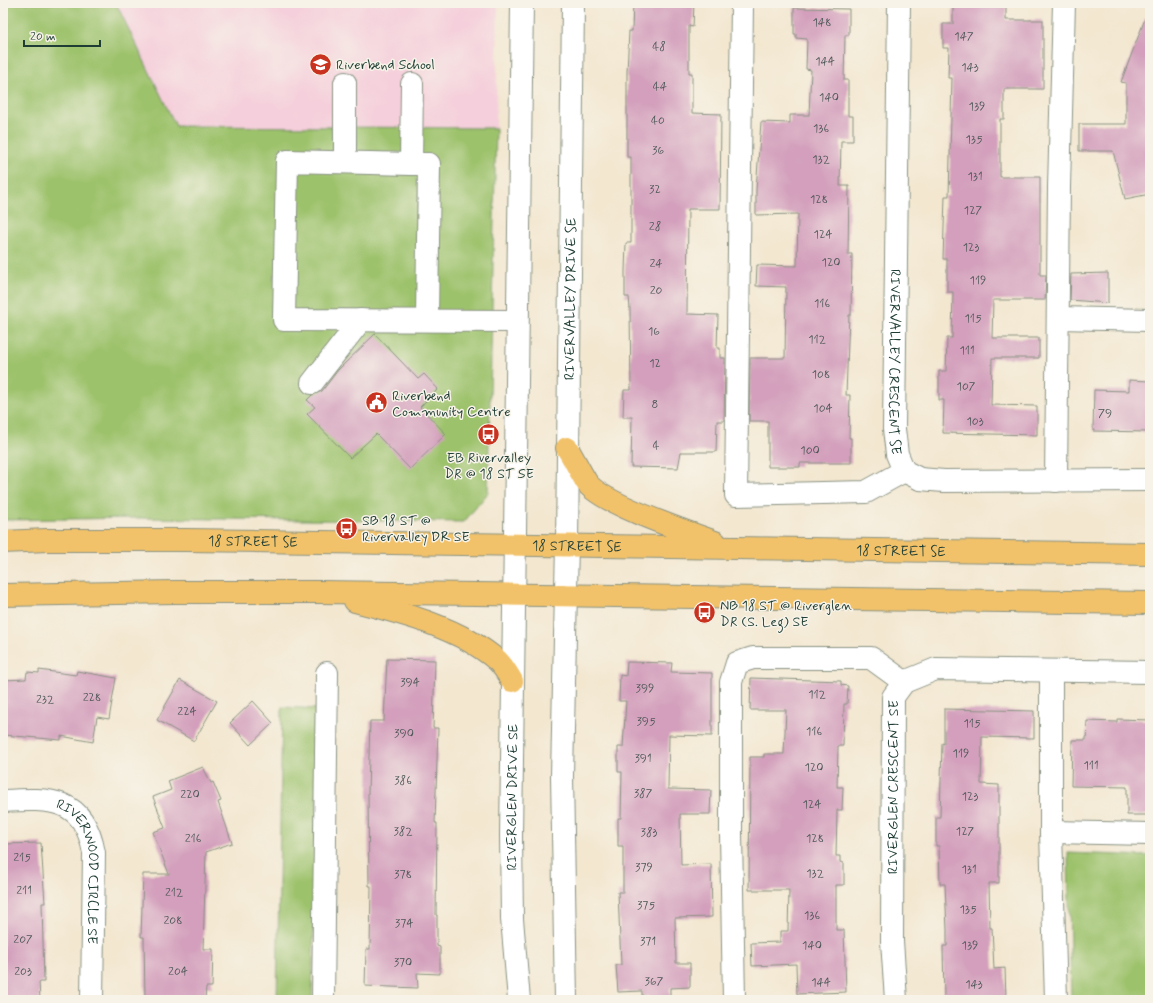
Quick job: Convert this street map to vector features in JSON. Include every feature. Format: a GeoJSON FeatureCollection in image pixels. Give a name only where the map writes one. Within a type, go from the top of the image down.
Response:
{"type":"FeatureCollection","features":[{"type":"Feature","properties":{"kind":"main road"},"geometry":{"type":"LineString","coordinates":[[567,448],[588,484],[599,493],[666,524],[731,548]]}},
{"type":"Feature","properties":{"kind":"main road","name":"18 STREET SE"},"geometry":{"type":"LineString","coordinates":[[3,542],[47,540],[186,540],[566,544],[1150,554]]}},
{"type":"Feature","properties":{"kind":"main road"},"geometry":{"type":"LineString","coordinates":[[3,595],[175,592],[319,592],[1150,603]]}},
{"type":"Feature","properties":{"kind":"main road"},"geometry":{"type":"LineString","coordinates":[[319,592],[399,612],[452,632],[476,645],[498,662],[512,681]]}},
{"type":"Feature","properties":{"kind":"street"},"geometry":{"type":"LineString","coordinates":[[514,595],[522,3]]}},
{"type":"Feature","properties":{"kind":"street","name":"RIVERVALLEY DRIVE SE"},"geometry":{"type":"LineString","coordinates":[[566,595],[573,3]]}},
{"type":"Feature","properties":{"kind":"street"},"geometry":{"type":"LineString","coordinates":[[742,3],[736,495],[866,492],[904,471]]}},
{"type":"Feature","properties":{"kind":"street","name":"RIVERVALLEY CRESCENT SE"},"geometry":{"type":"LineString","coordinates":[[899,3],[894,429],[897,454],[904,471],[920,478],[944,480],[1150,480]]}},
{"type":"Feature","properties":{"kind":"street"},"geometry":{"type":"LineString","coordinates":[[1056,481],[1059,179],[1064,3]]}},
{"type":"Feature","properties":{"kind":"street"},"geometry":{"type":"LineString","coordinates":[[344,162],[346,83]]}},
{"type":"Feature","properties":{"kind":"street"},"geometry":{"type":"LineString","coordinates":[[411,164],[412,84]]}},
{"type":"Feature","properties":{"kind":"street"},"geometry":{"type":"LineString","coordinates":[[427,320],[429,164],[287,161],[284,320],[518,321]]}},
{"type":"Feature","properties":{"kind":"street"},"geometry":{"type":"LineString","coordinates":[[1058,318],[1150,320]]}},
{"type":"Feature","properties":{"kind":"street"},"geometry":{"type":"LineString","coordinates":[[312,383],[361,320]]}},
{"type":"Feature","properties":{"kind":"street","name":"RIVERGLEN DRIVE SE"},"geometry":{"type":"LineString","coordinates":[[514,595],[511,844],[512,919],[519,1000]]}},
{"type":"Feature","properties":{"kind":"street"},"geometry":{"type":"LineString","coordinates":[[566,595],[562,776],[566,1000]]}},
{"type":"Feature","properties":{"kind":"street"},"geometry":{"type":"LineString","coordinates":[[734,1000],[731,834],[731,682],[737,664],[753,658],[871,658],[904,682]]}},
{"type":"Feature","properties":{"kind":"street","name":"RIVERGLEN CRESCENT SE"},"geometry":{"type":"LineString","coordinates":[[896,1000],[892,941],[893,697],[904,682],[936,669],[1150,672]]}},
{"type":"Feature","properties":{"kind":"street"},"geometry":{"type":"LineString","coordinates":[[1051,671],[1051,832],[1056,1000]]}},
{"type":"Feature","properties":{"kind":"street"},"geometry":{"type":"LineString","coordinates":[[323,1000],[327,673]]}},
{"type":"Feature","properties":{"kind":"street","name":"RIVERWOOD CIRCLE SE"},"geometry":{"type":"LineString","coordinates":[[3,802],[40,799],[56,802],[77,815],[84,822],[91,835],[94,853],[92,1000]]}},
{"type":"Feature","properties":{"kind":"street"},"geometry":{"type":"LineString","coordinates":[[1051,832],[1150,834]]}},
{"type":"Feature","properties":{"kind":"shaded area","name":"Riverbend School"},"geometry":{"type":"Polygon","coordinates":[[[116,3],[498,3],[496,128],[176,126],[116,3]]]}},
{"type":"Feature","properties":{"kind":"green space"},"geometry":{"type":"Polygon","coordinates":[[[3,3],[116,3],[176,126],[496,128],[488,493],[464,522],[137,518],[3,520],[3,3]]]}},
{"type":"Feature","properties":{"kind":"green space"},"geometry":{"type":"Polygon","coordinates":[[[282,707],[319,709],[312,1000],[277,1000],[282,707]]]}},
{"type":"Feature","properties":{"kind":"green space"},"geometry":{"type":"Polygon","coordinates":[[[1068,853],[1150,856],[1150,1000],[1071,1000],[1068,853]]]}},
{"type":"Feature","properties":{"kind":"building"},"geometry":{"type":"Polygon","coordinates":[[[633,3],[694,3],[693,27],[689,26],[689,73],[692,73],[692,113],[721,114],[720,209],[688,209],[687,314],[718,315],[717,348],[720,348],[720,358],[725,358],[724,421],[717,421],[716,452],[681,452],[678,468],[631,467],[632,417],[623,417],[624,390],[631,390],[630,309],[629,297],[625,297],[625,271],[626,243],[631,243],[631,157],[627,157],[627,72],[629,31],[632,31],[633,3]]]}},
{"type":"Feature","properties":{"kind":"building"},"geometry":{"type":"Polygon","coordinates":[[[953,3],[1006,3],[1006,20],[1043,20],[1043,89],[1004,89],[1004,119],[1000,119],[1000,177],[1040,177],[1040,275],[1046,275],[1045,300],[993,300],[992,338],[1039,338],[1039,358],[992,358],[991,405],[1037,406],[1037,435],[943,433],[944,400],[939,400],[939,371],[946,371],[947,338],[952,338],[953,292],[947,292],[947,259],[943,259],[945,196],[949,196],[952,78],[948,78],[949,48],[943,48],[943,24],[953,24],[953,3]]]}},
{"type":"Feature","properties":{"kind":"building"},"geometry":{"type":"Polygon","coordinates":[[[794,8],[849,9],[849,35],[845,35],[844,80],[848,80],[848,116],[853,116],[853,141],[841,141],[840,186],[849,186],[848,254],[852,254],[851,315],[849,315],[846,395],[850,395],[849,438],[851,438],[851,463],[800,463],[800,467],[768,467],[768,421],[749,421],[750,358],[785,358],[786,287],[756,286],[757,265],[797,266],[798,214],[756,215],[756,190],[761,122],[790,123],[790,115],[809,115],[811,70],[806,69],[807,39],[796,38],[796,34],[794,34],[794,8]]]}},
{"type":"Feature","properties":{"kind":"building"},"geometry":{"type":"Polygon","coordinates":[[[1148,11],[1150,11],[1150,194],[1125,199],[1113,151],[1079,151],[1079,124],[1126,124],[1126,83],[1121,82],[1148,11]]]}},
{"type":"Feature","properties":{"kind":"building"},"geometry":{"type":"Polygon","coordinates":[[[1108,273],[1108,303],[1070,300],[1071,274],[1108,273]]]}},
{"type":"Feature","properties":{"kind":"building"},"geometry":{"type":"Polygon","coordinates":[[[375,334],[418,379],[424,374],[438,389],[420,407],[446,434],[410,469],[376,434],[350,458],[307,414],[315,407],[307,400],[312,395],[322,391],[338,370],[375,334]]]}},
{"type":"Feature","properties":{"kind":"building"},"geometry":{"type":"Polygon","coordinates":[[[1129,380],[1150,381],[1150,432],[1093,431],[1094,390],[1129,391],[1129,380]]]}},
{"type":"Feature","properties":{"kind":"building"},"geometry":{"type":"Polygon","coordinates":[[[387,659],[435,660],[433,728],[438,728],[435,823],[437,823],[437,946],[440,947],[440,974],[417,973],[418,988],[365,986],[366,949],[370,949],[371,886],[369,886],[368,793],[370,721],[384,721],[387,659]]]}},
{"type":"Feature","properties":{"kind":"building"},"geometry":{"type":"Polygon","coordinates":[[[627,662],[672,663],[671,672],[712,673],[712,736],[669,735],[668,789],[711,790],[710,814],[680,814],[681,865],[711,864],[712,917],[675,918],[676,963],[690,963],[690,987],[670,988],[670,998],[649,998],[649,996],[642,996],[642,991],[618,992],[616,965],[621,965],[618,892],[623,892],[623,846],[618,846],[618,818],[621,818],[622,772],[618,772],[618,747],[623,747],[626,701],[619,701],[620,675],[626,676],[627,662]]]}},
{"type":"Feature","properties":{"kind":"building"},"geometry":{"type":"Polygon","coordinates":[[[39,670],[76,675],[77,671],[116,678],[109,719],[97,717],[93,742],[61,736],[61,740],[3,735],[3,680],[26,679],[27,672],[39,673],[39,670]]]}},
{"type":"Feature","properties":{"kind":"building"},"geometry":{"type":"Polygon","coordinates":[[[751,678],[841,681],[841,685],[848,686],[847,704],[844,704],[843,746],[838,746],[837,787],[843,787],[842,810],[837,810],[836,856],[840,856],[840,862],[844,863],[844,885],[836,885],[836,930],[844,930],[846,992],[797,994],[796,964],[752,966],[751,943],[780,942],[780,931],[788,931],[789,890],[749,890],[750,757],[764,757],[764,754],[784,754],[786,710],[750,710],[751,678]]]}},
{"type":"Feature","properties":{"kind":"building"},"geometry":{"type":"Polygon","coordinates":[[[180,680],[217,701],[194,741],[157,720],[180,680]]]}},
{"type":"Feature","properties":{"kind":"building"},"geometry":{"type":"Polygon","coordinates":[[[253,701],[273,723],[250,745],[230,723],[253,701]]]}},
{"type":"Feature","properties":{"kind":"building"},"geometry":{"type":"Polygon","coordinates":[[[944,709],[1034,711],[1034,738],[982,737],[981,784],[999,785],[999,883],[989,883],[990,928],[992,928],[994,969],[1005,968],[1006,999],[972,1000],[972,997],[944,999],[943,946],[947,946],[945,884],[940,884],[939,846],[936,846],[936,817],[940,817],[942,743],[944,744],[944,709]]]}},
{"type":"Feature","properties":{"kind":"building"},"geometry":{"type":"Polygon","coordinates":[[[1117,719],[1150,720],[1150,815],[1127,815],[1127,787],[1071,786],[1072,740],[1086,740],[1087,721],[1117,722],[1117,719]]]}},
{"type":"Feature","properties":{"kind":"building"},"geometry":{"type":"Polygon","coordinates":[[[203,767],[211,783],[213,782],[221,801],[218,802],[232,843],[206,852],[203,949],[213,949],[212,987],[206,987],[205,1000],[145,1000],[144,937],[141,937],[143,874],[169,874],[153,832],[165,828],[153,797],[171,790],[168,781],[203,767]]]}},
{"type":"Feature","properties":{"kind":"building"},"geometry":{"type":"Polygon","coordinates":[[[41,843],[45,903],[42,903],[44,982],[39,982],[40,1000],[3,1000],[3,844],[41,843]]]}},
{"type":"Feature","properties":{"kind":"place","name":"Riverbend School"},"geometry":{"type":"Point","coordinates":[321,64]}},
{"type":"Feature","properties":{"kind":"place","name":"Riverbend Community Centre"},"geometry":{"type":"Point","coordinates":[377,403]}},
{"type":"Feature","properties":{"kind":"place","name":"EB Rivervalley DR @ 18 ST SE"},"geometry":{"type":"Point","coordinates":[489,435]}},
{"type":"Feature","properties":{"kind":"place","name":"SB 18 ST @ Rivervalley DR SE"},"geometry":{"type":"Point","coordinates":[347,528]}},
{"type":"Feature","properties":{"kind":"place","name":"NB 18 ST @ Riverglen DR (S. Leg) SE"},"geometry":{"type":"Point","coordinates":[704,613]}}]}
